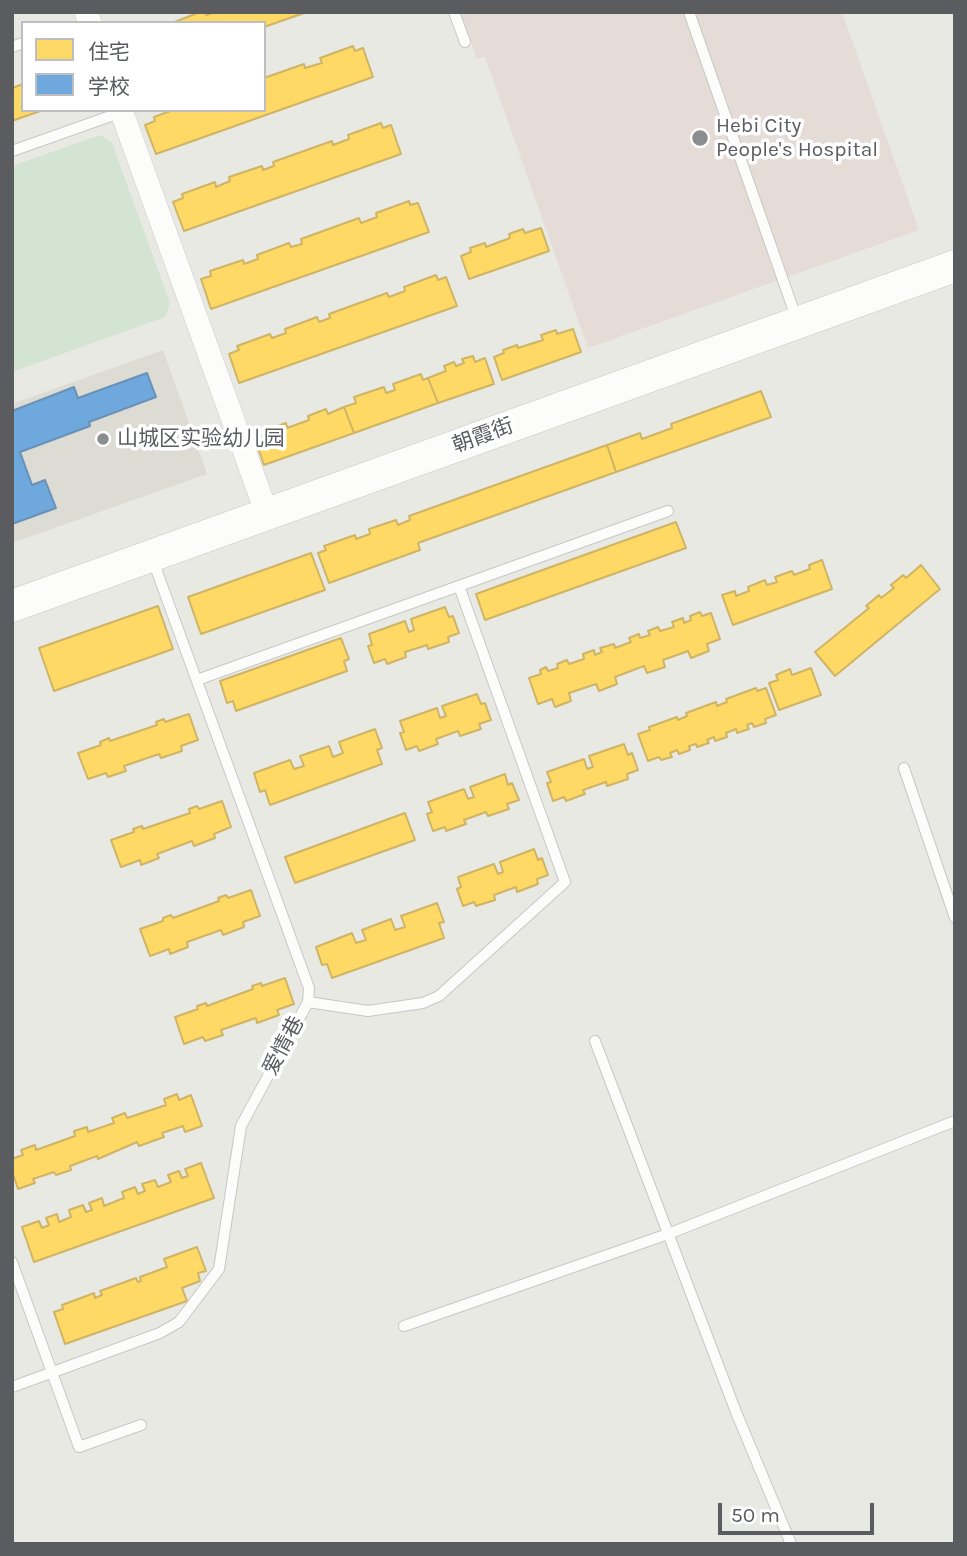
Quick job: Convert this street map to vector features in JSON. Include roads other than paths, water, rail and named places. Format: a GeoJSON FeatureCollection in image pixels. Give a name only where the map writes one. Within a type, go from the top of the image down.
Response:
{"type":"FeatureCollection","features":[{"type":"Feature","properties":{"kind":"street"},"geometry":{"type":"LineString","coordinates":[[122,112],[267,514]]}},
{"type":"Feature","properties":{"kind":"street","name":"朝霞街"},"geometry":{"type":"LineString","coordinates":[[14,599],[151,556],[955,266]]}},
{"type":"Feature","properties":{"kind":"lane"},"geometry":{"type":"LineString","coordinates":[[454,12],[465,43]]}},
{"type":"Feature","properties":{"kind":"lane"},"geometry":{"type":"LineString","coordinates":[[688,12],[798,323]]}},
{"type":"Feature","properties":{"kind":"lane"},"geometry":{"type":"LineString","coordinates":[[12,151],[119,112]]}},
{"type":"Feature","properties":{"kind":"lane"},"geometry":{"type":"LineString","coordinates":[[197,680],[668,512]]}},
{"type":"Feature","properties":{"kind":"lane","name":"爱情巷"},"geometry":{"type":"LineString","coordinates":[[12,1387],[160,1333],[179,1322],[219,1269],[241,1126],[308,1002],[309,988],[151,556]]}},
{"type":"Feature","properties":{"kind":"lane"},"geometry":{"type":"LineString","coordinates":[[308,1002],[368,1011],[423,1003],[439,996],[565,882],[459,586]]}},
{"type":"Feature","properties":{"kind":"lane"},"geometry":{"type":"LineString","coordinates":[[904,768],[955,918]]}},
{"type":"Feature","properties":{"kind":"lane"},"geometry":{"type":"LineString","coordinates":[[596,1041],[736,1412],[791,1544]]}},
{"type":"Feature","properties":{"kind":"lane"},"geometry":{"type":"LineString","coordinates":[[404,1326],[668,1234],[955,1121]]}},
{"type":"Feature","properties":{"kind":"lane"},"geometry":{"type":"LineString","coordinates":[[12,1262],[79,1447],[141,1425]]}},
{"type":"Feature","properties":{"kind":"place","name":"Hebi City People's Hospital"},"geometry":{"type":"Point","coordinates":[700,138]}},
{"type":"Feature","properties":{"kind":"place","name":"山城区实验幼儿园"},"geometry":{"type":"Point","coordinates":[103,439]}}]}
